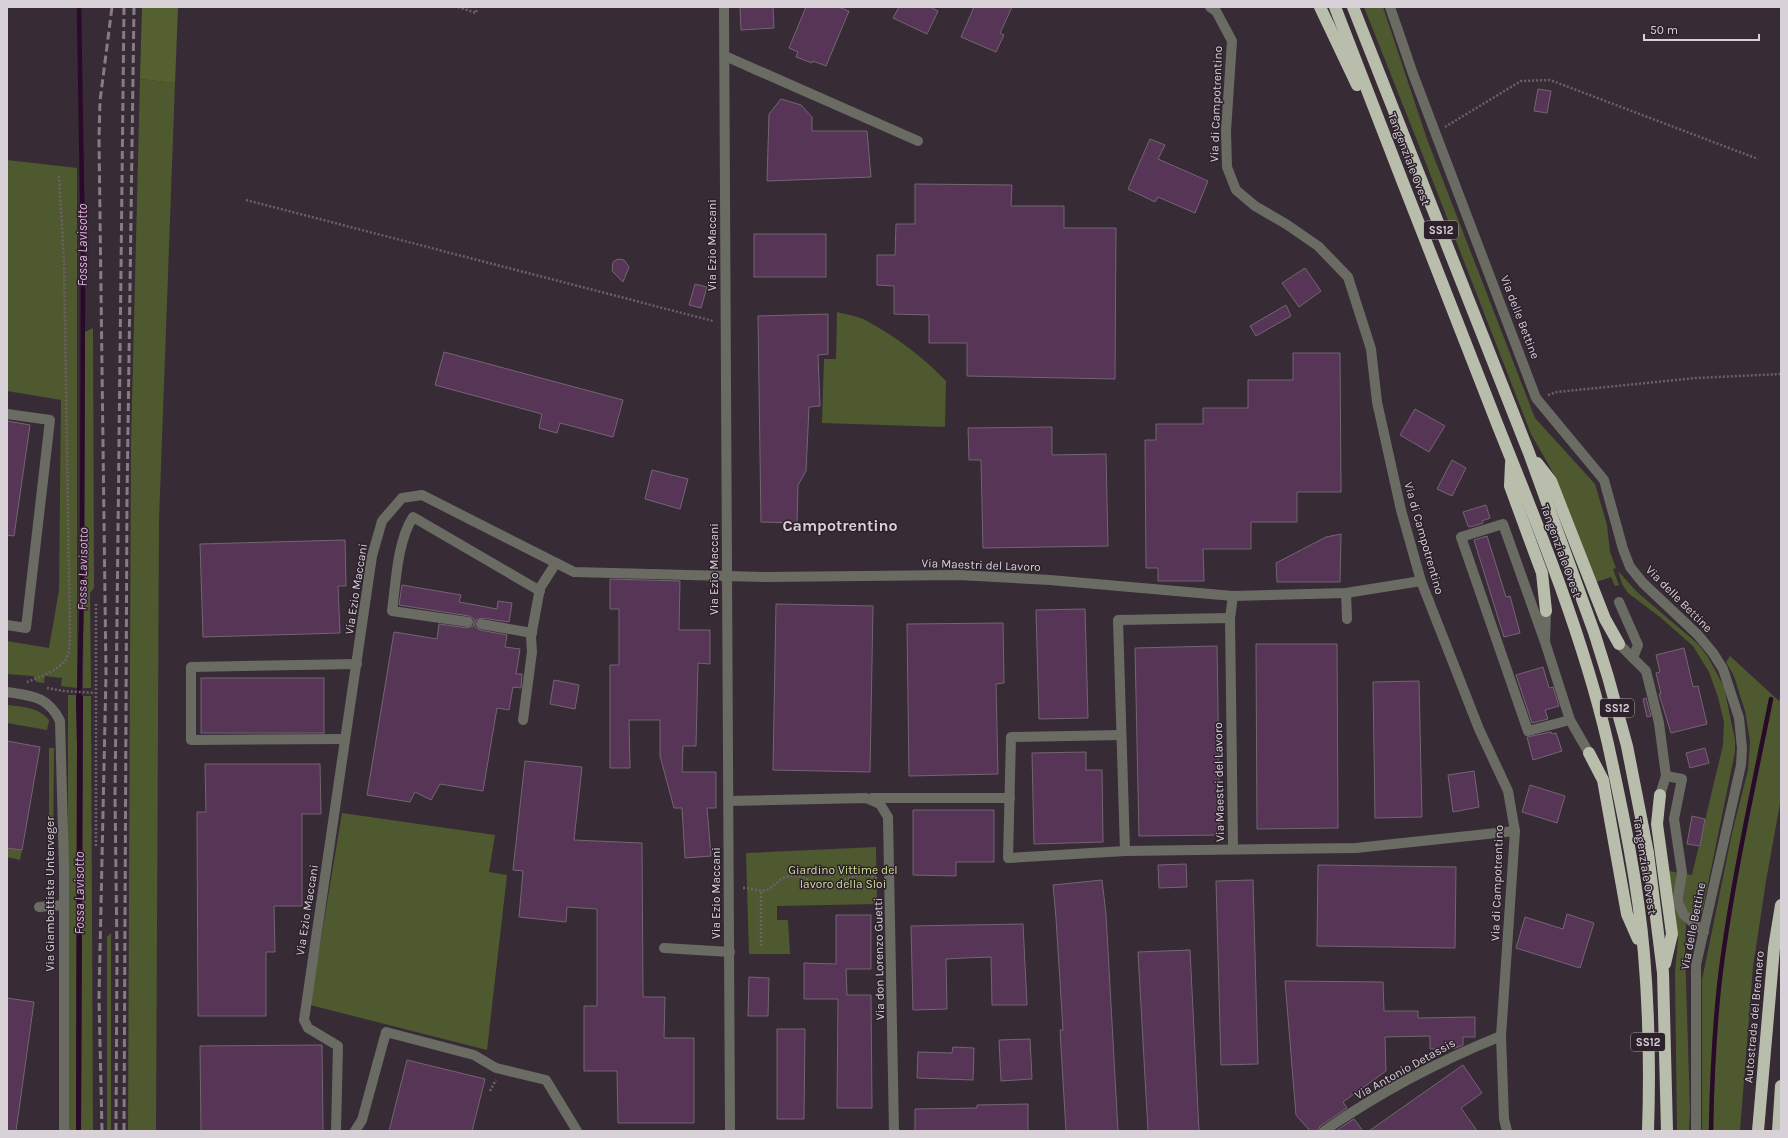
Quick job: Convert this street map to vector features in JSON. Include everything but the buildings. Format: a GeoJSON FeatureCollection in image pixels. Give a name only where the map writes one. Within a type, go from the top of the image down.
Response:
{"type":"FeatureCollection","features":[{"type":"Feature","properties":{"kind":"highway"},"geometry":{"type":"LineString","coordinates":[[1320,7],[1397,166]]}},
{"type":"Feature","properties":{"kind":"highway","name":"Tangenziale Ovest"},"geometry":{"type":"LineString","coordinates":[[1335,7],[1512,458],[1554,570],[1592,682],[1607,742],[1630,850],[1644,953],[1650,1071],[1648,1131]]}},
{"type":"Feature","properties":{"kind":"highway","name":"Tangenziale Ovest"},"geometry":{"type":"LineString","coordinates":[[1353,7],[1529,453],[1594,632],[1627,746],[1648,853],[1663,973],[1667,1131]]}},
{"type":"Feature","properties":{"kind":"highway"},"geometry":{"type":"LineString","coordinates":[[1529,453],[1551,481],[1604,619],[1619,644]]}},
{"type":"Feature","properties":{"kind":"highway"},"geometry":{"type":"LineString","coordinates":[[1512,458],[1510,486],[1542,574],[1546,612]]}},
{"type":"Feature","properties":{"kind":"highway"},"geometry":{"type":"LineString","coordinates":[[1589,753],[1603,780],[1627,914],[1644,953]]}},
{"type":"Feature","properties":{"kind":"highway"},"geometry":{"type":"LineString","coordinates":[[1660,795],[1657,824],[1672,934],[1663,973]]}},
{"type":"Feature","properties":{"kind":"highway","name":"Autostrada del Brennero"},"geometry":{"type":"LineString","coordinates":[[1758,1131],[1774,948],[1781,905]]}},
{"type":"Feature","properties":{"kind":"highway"},"geometry":{"type":"LineString","coordinates":[[1778,1131],[1781,1086]]}},
{"type":"Feature","properties":{"kind":"street","name":"Via Ezio Maccani"},"geometry":{"type":"LineString","coordinates":[[724,7],[730,1131]]}},
{"type":"Feature","properties":{"kind":"street","name":"Via di Campotrentino"},"geometry":{"type":"LineString","coordinates":[[1210,7],[1216,11],[1232,41],[1226,131],[1227,167],[1236,190],[1255,206],[1286,224],[1318,246],[1348,277],[1371,349],[1377,402],[1401,510],[1421,581],[1479,729],[1508,791],[1515,831],[1501,1036],[1504,1119],[1507,1131]]}},
{"type":"Feature","properties":{"kind":"street","name":"Via delle Bettine"},"geometry":{"type":"LineString","coordinates":[[1390,7],[1536,398],[1604,480],[1623,549],[1633,571],[1643,583],[1698,635],[1713,653],[1723,669],[1739,718],[1742,748],[1741,765],[1696,965],[1696,1131]]}},
{"type":"Feature","properties":{"kind":"street"},"geometry":{"type":"LineString","coordinates":[[725,56],[918,141]]}},
{"type":"Feature","properties":{"kind":"street"},"geometry":{"type":"LineString","coordinates":[[7,414],[50,420],[26,628],[7,625]]}},
{"type":"Feature","properties":{"kind":"street","name":"Via Ezio Maccani"},"geometry":{"type":"LineString","coordinates":[[336,1131],[338,1046],[308,1028],[304,1020],[372,556],[382,521],[402,498],[422,495],[574,572],[728,576]]}},
{"type":"Feature","properties":{"kind":"street"},"geometry":{"type":"LineString","coordinates":[[468,622],[392,611],[402,545],[406,528],[413,517],[540,591]]}},
{"type":"Feature","properties":{"kind":"street"},"geometry":{"type":"LineString","coordinates":[[1570,720],[1528,731],[1461,537],[1503,524],[1545,642],[1570,720],[1589,753]]}},
{"type":"Feature","properties":{"kind":"street"},"geometry":{"type":"LineString","coordinates":[[523,720],[532,652],[532,632],[540,591],[556,563]]}},
{"type":"Feature","properties":{"kind":"street","name":"Via Maestri del Lavoro"},"geometry":{"type":"LineString","coordinates":[[728,576],[959,575],[1050,580],[1233,596],[1346,593],[1421,581]]}},
{"type":"Feature","properties":{"kind":"street"},"geometry":{"type":"LineString","coordinates":[[1346,593],[1347,619]]}},
{"type":"Feature","properties":{"kind":"street","name":"Via Maestri del Lavoro"},"geometry":{"type":"LineString","coordinates":[[1233,596],[1230,618],[1233,848]]}},
{"type":"Feature","properties":{"kind":"street"},"geometry":{"type":"LineString","coordinates":[[1619,602],[1638,645],[1632,658]]}},
{"type":"Feature","properties":{"kind":"street"},"geometry":{"type":"LineString","coordinates":[[1545,642],[1546,612]]}},
{"type":"Feature","properties":{"kind":"street"},"geometry":{"type":"LineString","coordinates":[[1125,851],[1118,620],[1230,618]]}},
{"type":"Feature","properties":{"kind":"street"},"geometry":{"type":"LineString","coordinates":[[481,624],[532,632]]}},
{"type":"Feature","properties":{"kind":"street"},"geometry":{"type":"LineString","coordinates":[[1619,644],[1646,671],[1660,723],[1666,776],[1660,795]]}},
{"type":"Feature","properties":{"kind":"street"},"geometry":{"type":"LineString","coordinates":[[345,739],[191,740],[191,667],[357,664]]}},
{"type":"Feature","properties":{"kind":"street","name":"Via Giambattista Unterveger"},"geometry":{"type":"LineString","coordinates":[[7,692],[36,697],[43,700],[53,708],[60,721],[64,905],[64,1131]]}},
{"type":"Feature","properties":{"kind":"street"},"geometry":{"type":"LineString","coordinates":[[1121,735],[1011,737],[1008,858],[1125,851],[1233,848],[1356,848],[1515,831]]}},
{"type":"Feature","properties":{"kind":"street"},"geometry":{"type":"LineString","coordinates":[[1666,776],[1682,779],[1674,819],[1682,873],[1678,903],[1684,915],[1704,932]]}},
{"type":"Feature","properties":{"kind":"street"},"geometry":{"type":"LineString","coordinates":[[729,801],[866,798],[1010,798]]}},
{"type":"Feature","properties":{"kind":"street","name":"Via don Lorenzo Guetti"},"geometry":{"type":"LineString","coordinates":[[866,798],[880,804],[888,817],[894,1131]]}},
{"type":"Feature","properties":{"kind":"street"},"geometry":{"type":"LineString","coordinates":[[39,907],[64,905]]}},
{"type":"Feature","properties":{"kind":"street"},"geometry":{"type":"LineString","coordinates":[[664,948],[730,952]]}},
{"type":"Feature","properties":{"kind":"street"},"geometry":{"type":"LineString","coordinates":[[355,1131],[362,1120],[386,1032],[474,1055],[496,1068],[546,1080],[577,1131]]}},
{"type":"Feature","properties":{"kind":"street","name":"Via Antonio Detassis"},"geometry":{"type":"LineString","coordinates":[[1324,1131],[1398,1085],[1452,1056],[1501,1036]]}},
{"type":"Feature","properties":{"kind":"path"},"geometry":{"type":"LineString","coordinates":[[458,7],[476,13],[477,7]]}},
{"type":"Feature","properties":{"kind":"path"},"geometry":{"type":"LineString","coordinates":[[1436,133],[1521,81],[1550,80],[1758,159]]}},
{"type":"Feature","properties":{"kind":"path"},"geometry":{"type":"LineString","coordinates":[[22,684],[41,677],[60,665],[68,656],[70,638],[64,261],[59,175]]}},
{"type":"Feature","properties":{"kind":"path"},"geometry":{"type":"LineString","coordinates":[[246,200],[725,325]]}},
{"type":"Feature","properties":{"kind":"path"},"geometry":{"type":"LineString","coordinates":[[1536,398],[1565,391],[1696,378],[1781,374]]}},
{"type":"Feature","properties":{"kind":"path"},"geometry":{"type":"LineString","coordinates":[[96,602],[96,846]]}},
{"type":"Feature","properties":{"kind":"path"},"geometry":{"type":"LineString","coordinates":[[64,691],[95,693]]}},
{"type":"Feature","properties":{"kind":"path"},"geometry":{"type":"LineString","coordinates":[[743,888],[752,888],[761,891],[770,889],[780,880],[789,876],[828,885],[864,874],[878,879]]}},
{"type":"Feature","properties":{"kind":"path"},"geometry":{"type":"LineString","coordinates":[[761,891],[761,946]]}},
{"type":"Feature","properties":{"kind":"green space"},"geometry":{"type":"Polygon","coordinates":[[[142,7],[178,7],[175,83],[140,79],[142,7]]]}},
{"type":"Feature","properties":{"kind":"green space"},"geometry":{"type":"Polygon","coordinates":[[[1364,7],[1383,7],[1427,139],[1535,418],[1595,484],[1607,525],[1610,552],[1616,568],[1613,569],[1619,585],[1615,586],[1611,577],[1596,582],[1555,476],[1531,434],[1364,7]]]}},
{"type":"Feature","properties":{"kind":"green space"},"geometry":{"type":"Polygon","coordinates":[[[140,79],[175,83],[159,521],[156,1131],[128,1131],[131,442],[140,79]]]}},
{"type":"Feature","properties":{"kind":"green space"},"geometry":{"type":"Polygon","coordinates":[[[7,160],[77,168],[77,688],[61,686],[62,678],[45,676],[44,683],[36,682],[33,676],[7,674],[7,641],[49,648],[59,590],[61,400],[7,391],[7,160]]]}},
{"type":"Feature","properties":{"kind":"green space"},"geometry":{"type":"Polygon","coordinates":[[[837,312],[864,319],[888,333],[919,356],[946,381],[945,427],[822,423],[824,359],[836,359],[837,312]]]}},
{"type":"Feature","properties":{"kind":"green space"},"geometry":{"type":"Polygon","coordinates":[[[93,328],[94,588],[90,593],[91,688],[83,688],[85,332],[93,328]]]}},
{"type":"Feature","properties":{"kind":"green space"},"geometry":{"type":"Polygon","coordinates":[[[1618,571],[1637,592],[1698,644],[1708,657],[1724,687],[1735,740],[1735,752],[1702,913],[1695,916],[1690,915],[1681,901],[1686,874],[1692,875],[1723,745],[1724,722],[1718,697],[1709,672],[1693,646],[1660,617],[1628,593],[1622,584],[1618,571]]]}},
{"type":"Feature","properties":{"kind":"green space"},"geometry":{"type":"Polygon","coordinates":[[[1730,656],[1779,701],[1781,694],[1781,798],[1766,881],[1753,967],[1740,1131],[1702,1131],[1702,980],[1732,833],[1748,770],[1750,741],[1745,711],[1734,676],[1726,662],[1730,656]]]}},
{"type":"Feature","properties":{"kind":"green space"},"geometry":{"type":"Polygon","coordinates":[[[68,695],[76,695],[77,745],[76,1131],[68,1131],[68,695]]]}},
{"type":"Feature","properties":{"kind":"green space"},"geometry":{"type":"Polygon","coordinates":[[[83,696],[91,696],[93,1131],[81,1131],[83,696]]]}},
{"type":"Feature","properties":{"kind":"green space"},"geometry":{"type":"Polygon","coordinates":[[[7,705],[30,708],[40,712],[49,720],[47,730],[7,723],[7,705]]]}},
{"type":"Feature","properties":{"kind":"green space"},"geometry":{"type":"Polygon","coordinates":[[[49,748],[54,748],[53,854],[49,854],[49,748]]]}},
{"type":"Feature","properties":{"kind":"green space"},"geometry":{"type":"Polygon","coordinates":[[[342,813],[495,835],[489,872],[507,875],[487,1050],[310,1005],[342,813]]]}},
{"type":"Feature","properties":{"kind":"green space","name":"Giardino Vittime del lavoro della Sloi"},"geometry":{"type":"Polygon","coordinates":[[[876,847],[877,904],[777,906],[777,920],[788,920],[790,954],[749,954],[746,853],[876,847]]]}},
{"type":"Feature","properties":{"kind":"green space"},"geometry":{"type":"Polygon","coordinates":[[[7,848],[22,850],[20,860],[7,857],[7,848]]]}},
{"type":"Feature","properties":{"kind":"green space"},"geometry":{"type":"Polygon","coordinates":[[[1669,871],[1679,873],[1673,895],[1675,906],[1686,924],[1685,950],[1690,1110],[1689,1131],[1677,1131],[1675,972],[1678,939],[1669,871]]]}},
{"type":"Feature","properties":{"kind":"green space"},"geometry":{"type":"Polygon","coordinates":[[[111,933],[111,1131],[107,1131],[107,937],[111,933]]]}},
{"type":"Feature","properties":{"kind":"water"},"geometry":{"type":"Polygon","coordinates":[[[76,695],[83,696],[81,1131],[76,1131],[76,695]]]}},
{"type":"Feature","properties":{"kind":"waterway","name":"Fossa Lavisotto"},"geometry":{"type":"LineString","coordinates":[[79,7],[83,255],[82,591],[79,701]]}},
{"type":"Feature","properties":{"kind":"waterway"},"geometry":{"type":"LineString","coordinates":[[1711,1131],[1714,1043],[1723,955],[1739,859],[1771,699]]}},
{"type":"Feature","properties":{"kind":"railway"},"geometry":{"type":"LineString","coordinates":[[102,1131],[99,998],[106,674],[99,138],[100,101],[112,7]]}},
{"type":"Feature","properties":{"kind":"railway"},"geometry":{"type":"LineString","coordinates":[[116,1131],[117,954],[115,795],[124,7]]}},
{"type":"Feature","properties":{"kind":"railway"},"geometry":{"type":"LineString","coordinates":[[124,1131],[127,499],[134,7]]}},
{"type":"Feature","properties":{"kind":"district","name":"Campotrentino"},"geometry":{"type":"Point","coordinates":[840,525]}}]}
